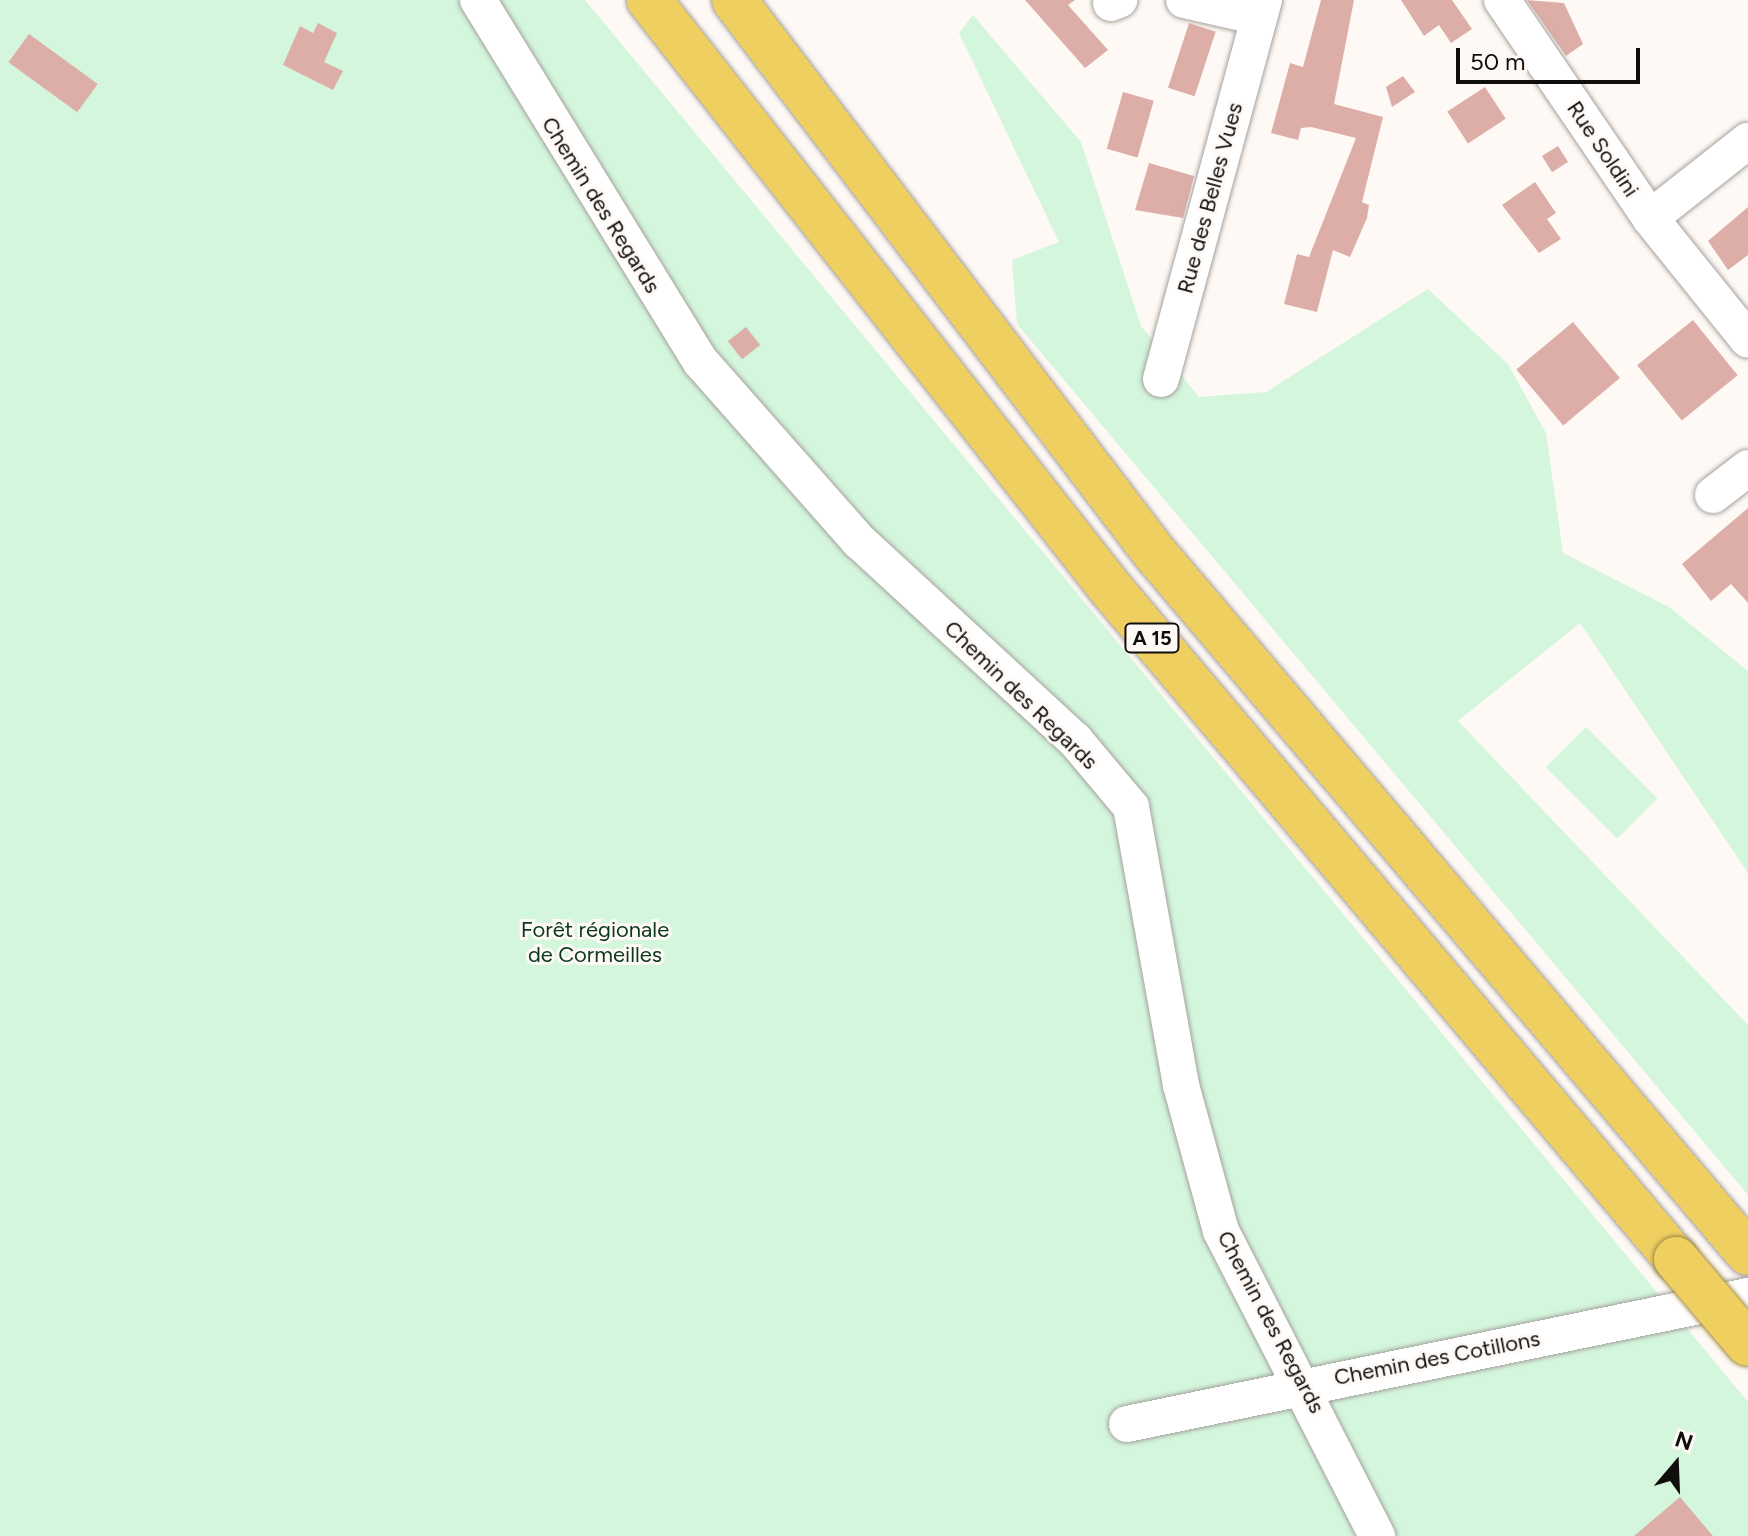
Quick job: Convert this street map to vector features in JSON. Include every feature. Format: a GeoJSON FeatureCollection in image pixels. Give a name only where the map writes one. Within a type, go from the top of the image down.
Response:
{"type":"FeatureCollection","features":[{"type":"Feature","properties":{"kind":"highway","name":"A 15"},"geometry":{"type":"LineString","coordinates":[[649,0],[1111,589],[1748,1344]]}},
{"type":"Feature","properties":{"kind":"highway","name":"A 15"},"geometry":{"type":"LineString","coordinates":[[734,0],[1153,551],[1747,1252]]}},
{"type":"Feature","properties":{"kind":"street","name":"Chemin des Regards"},"geometry":{"type":"LineString","coordinates":[[478,0],[701,362],[859,541],[1075,740],[1131,807],[1181,1085],[1221,1231],[1305,1384],[1377,1536]]}},
{"type":"Feature","properties":{"kind":"street","name":"Rue des Belles Vues"},"geometry":{"type":"LineString","coordinates":[[1161,379],[1261,9],[1184,0]]}},
{"type":"Feature","properties":{"kind":"street","name":"Rue Soldini"},"geometry":{"type":"LineString","coordinates":[[1502,0],[1650,218],[1748,340]]}},
{"type":"Feature","properties":{"kind":"street"},"geometry":{"type":"LineString","coordinates":[[1650,218],[1748,141]]}},
{"type":"Feature","properties":{"kind":"street"},"geometry":{"type":"LineString","coordinates":[[1713,495],[1748,468]]}},
{"type":"Feature","properties":{"kind":"street","name":"Chemin des Cotillons"},"geometry":{"type":"LineString","coordinates":[[1127,1424],[1305,1384],[1748,1296]]}},
{"type":"Feature","properties":{"kind":"green space","name":"Forêt régionale de Cormeilles"},"geometry":{"type":"Polygon","coordinates":[[[0,0],[585,0],[1748,1402],[1748,1536],[0,1536],[0,0]]]}},
{"type":"Feature","properties":{"kind":"green space"},"geometry":{"type":"Polygon","coordinates":[[[973,15],[1081,142],[1141,326],[1199,397],[1266,392],[1428,289],[1508,364],[1546,433],[1563,553],[1669,607],[1748,671],[1748,873],[1580,623],[1458,721],[1748,1025],[1748,1195],[1017,324],[1012,260],[1059,242],[959,33],[973,15]]]}},
{"type":"Feature","properties":{"kind":"green space"},"geometry":{"type":"Polygon","coordinates":[[[1586,727],[1657,798],[1617,839],[1546,767],[1586,727]]]}},
{"type":"Feature","properties":{"kind":"building"},"geometry":{"type":"Polygon","coordinates":[[[1025,0],[1075,0],[1068,5],[1108,50],[1085,68],[1025,0]]]}},
{"type":"Feature","properties":{"kind":"building"},"geometry":{"type":"Polygon","coordinates":[[[1321,0],[1354,0],[1334,104],[1383,117],[1362,202],[1369,205],[1367,218],[1350,257],[1333,250],[1317,312],[1284,304],[1297,254],[1309,257],[1356,138],[1311,127],[1301,128],[1298,140],[1271,133],[1290,63],[1303,67],[1321,0]]]}},
{"type":"Feature","properties":{"kind":"building"},"geometry":{"type":"Polygon","coordinates":[[[1401,0],[1452,0],[1472,29],[1451,43],[1439,25],[1424,36],[1401,0]]]}},
{"type":"Feature","properties":{"kind":"building"},"geometry":{"type":"Polygon","coordinates":[[[1527,0],[1564,3],[1583,44],[1566,56],[1527,0]]]}},
{"type":"Feature","properties":{"kind":"building"},"geometry":{"type":"Polygon","coordinates":[[[318,23],[337,33],[324,62],[343,71],[333,90],[283,65],[300,26],[313,33],[318,23]]]}},
{"type":"Feature","properties":{"kind":"building"},"geometry":{"type":"Polygon","coordinates":[[[1189,23],[1216,32],[1195,96],[1168,88],[1189,23]]]}},
{"type":"Feature","properties":{"kind":"building"},"geometry":{"type":"Polygon","coordinates":[[[29,34],[98,84],[77,112],[8,62],[29,34]]]}},
{"type":"Feature","properties":{"kind":"building"},"geometry":{"type":"Polygon","coordinates":[[[1403,76],[1415,92],[1392,107],[1386,87],[1403,76]]]}},
{"type":"Feature","properties":{"kind":"building"},"geometry":{"type":"Polygon","coordinates":[[[1485,87],[1506,119],[1468,143],[1447,112],[1485,87]]]}},
{"type":"Feature","properties":{"kind":"building"},"geometry":{"type":"Polygon","coordinates":[[[1123,92],[1154,101],[1137,158],[1107,149],[1123,92]]]}},
{"type":"Feature","properties":{"kind":"building"},"geometry":{"type":"Polygon","coordinates":[[[1558,146],[1568,162],[1552,172],[1542,156],[1558,146]]]}},
{"type":"Feature","properties":{"kind":"building"},"geometry":{"type":"Polygon","coordinates":[[[1149,163],[1194,176],[1183,218],[1135,210],[1149,163]]]}},
{"type":"Feature","properties":{"kind":"building"},"geometry":{"type":"Polygon","coordinates":[[[1535,182],[1556,213],[1547,219],[1561,239],[1539,253],[1502,205],[1535,182]]]}},
{"type":"Feature","properties":{"kind":"building"},"geometry":{"type":"Polygon","coordinates":[[[1748,207],[1748,255],[1728,270],[1708,241],[1748,207]]]}},
{"type":"Feature","properties":{"kind":"building"},"geometry":{"type":"Polygon","coordinates":[[[1693,320],[1738,375],[1682,420],[1637,365],[1693,320]]]}},
{"type":"Feature","properties":{"kind":"building"},"geometry":{"type":"Polygon","coordinates":[[[1573,322],[1620,378],[1563,425],[1516,370],[1573,322]]]}},
{"type":"Feature","properties":{"kind":"building"},"geometry":{"type":"Polygon","coordinates":[[[746,327],[760,345],[742,359],[728,341],[746,327]]]}},
{"type":"Feature","properties":{"kind":"building"},"geometry":{"type":"Polygon","coordinates":[[[1748,508],[1748,603],[1731,584],[1711,601],[1682,564],[1748,508]]]}},
{"type":"Feature","properties":{"kind":"building"},"geometry":{"type":"Polygon","coordinates":[[[1680,1497],[1713,1536],[1634,1536],[1680,1497]]]}}]}
